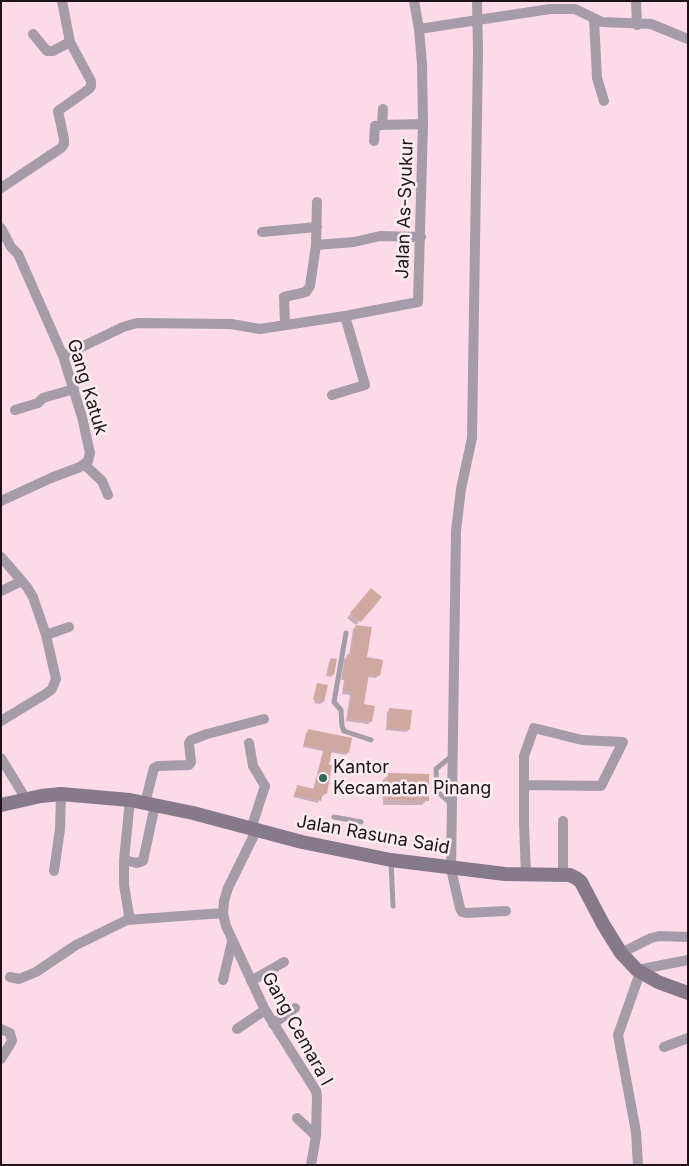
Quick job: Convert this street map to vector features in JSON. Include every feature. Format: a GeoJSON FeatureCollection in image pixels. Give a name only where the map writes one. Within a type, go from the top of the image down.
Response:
{"type":"FeatureCollection","features":[{"type":"Feature","properties":{"kind":"main road","name":"Jalan Rasuna Said"},"geometry":{"type":"LineString","coordinates":[[1,805],[61,794],[130,800],[302,842],[391,860],[505,874],[563,875],[576,878],[581,882],[621,953],[638,972],[688,993]]}},
{"type":"Feature","properties":{"kind":"street"},"geometry":{"type":"LineString","coordinates":[[1,188],[61,148],[64,144],[64,139],[58,111],[91,86],[91,81],[70,42],[62,1]]}},
{"type":"Feature","properties":{"kind":"street","name":"Jalan As-Syukur"},"geometry":{"type":"LineString","coordinates":[[63,356],[123,327],[138,323],[231,324],[260,329],[345,316],[418,302],[423,124],[419,29],[414,1]]}},
{"type":"Feature","properties":{"kind":"street"},"geometry":{"type":"LineString","coordinates":[[477,1],[472,438],[461,489],[456,531],[451,868],[462,912],[506,911]]}},
{"type":"Feature","properties":{"kind":"street"},"geometry":{"type":"LineString","coordinates":[[636,1],[637,25]]}},
{"type":"Feature","properties":{"kind":"street"},"geometry":{"type":"LineString","coordinates":[[419,29],[574,5],[594,19],[609,24],[651,24],[688,39]]}},
{"type":"Feature","properties":{"kind":"street"},"geometry":{"type":"LineString","coordinates":[[594,19],[597,78],[604,101]]}},
{"type":"Feature","properties":{"kind":"street"},"geometry":{"type":"LineString","coordinates":[[33,34],[48,51],[53,51],[70,42]]}},
{"type":"Feature","properties":{"kind":"street"},"geometry":{"type":"LineString","coordinates":[[382,125],[383,109]]}},
{"type":"Feature","properties":{"kind":"street"},"geometry":{"type":"LineString","coordinates":[[374,141],[375,126],[423,124]]}},
{"type":"Feature","properties":{"kind":"street"},"geometry":{"type":"LineString","coordinates":[[285,325],[284,297],[306,292],[310,286],[316,246],[317,202]]}},
{"type":"Feature","properties":{"kind":"street"},"geometry":{"type":"LineString","coordinates":[[262,232],[317,226]]}},
{"type":"Feature","properties":{"kind":"street","name":"Gang Katuk"},"geometry":{"type":"LineString","coordinates":[[1,228],[6,249],[18,254],[63,356],[74,389],[90,453],[85,465]]}},
{"type":"Feature","properties":{"kind":"street"},"geometry":{"type":"LineString","coordinates":[[316,246],[354,242],[380,236],[421,237]]}},
{"type":"Feature","properties":{"kind":"street"},"geometry":{"type":"LineString","coordinates":[[332,395],[365,384],[345,316]]}},
{"type":"Feature","properties":{"kind":"street"},"geometry":{"type":"LineString","coordinates":[[14,410],[38,403],[43,398],[74,389]]}},
{"type":"Feature","properties":{"kind":"street"},"geometry":{"type":"LineString","coordinates":[[1,501],[45,480],[85,465],[102,481],[108,495]]}},
{"type":"Feature","properties":{"kind":"street"},"geometry":{"type":"LineString","coordinates":[[1,557],[33,597],[56,673],[54,684],[47,693],[1,721]]}},
{"type":"Feature","properties":{"kind":"street"},"geometry":{"type":"LineString","coordinates":[[1,591],[22,581]]}},
{"type":"Feature","properties":{"kind":"street"},"geometry":{"type":"LineString","coordinates":[[46,635],[69,627]]}},
{"type":"Feature","properties":{"kind":"street"},"geometry":{"type":"LineString","coordinates":[[124,860],[137,863],[143,861],[154,768],[158,766],[189,765],[191,762],[191,740],[264,719]]}},
{"type":"Feature","properties":{"kind":"street"},"geometry":{"type":"LineString","coordinates":[[524,785],[601,786],[622,742],[582,740],[534,728],[524,756],[524,785],[526,874]]}},
{"type":"Feature","properties":{"kind":"street","name":"Gang Cemara I"},"geometry":{"type":"LineString","coordinates":[[249,743],[253,766],[265,786],[254,830],[228,888],[223,912],[232,942],[264,1010],[316,1091],[316,1136],[311,1165]]}},
{"type":"Feature","properties":{"kind":"street"},"geometry":{"type":"LineString","coordinates":[[1,758],[26,799]]}},
{"type":"Feature","properties":{"kind":"street"},"geometry":{"type":"LineString","coordinates":[[54,871],[60,829],[61,794]]}},
{"type":"Feature","properties":{"kind":"street"},"geometry":{"type":"LineString","coordinates":[[127,920],[129,915],[124,885],[124,860],[130,800]]}},
{"type":"Feature","properties":{"kind":"street"},"geometry":{"type":"LineString","coordinates":[[563,821],[563,875]]}},
{"type":"Feature","properties":{"kind":"street"},"geometry":{"type":"LineString","coordinates":[[10,977],[19,979],[36,972],[76,945],[127,920],[223,912]]}},
{"type":"Feature","properties":{"kind":"street"},"geometry":{"type":"LineString","coordinates":[[621,953],[659,936],[688,937]]}},
{"type":"Feature","properties":{"kind":"street"},"geometry":{"type":"LineString","coordinates":[[223,980],[232,942]]}},
{"type":"Feature","properties":{"kind":"street"},"geometry":{"type":"LineString","coordinates":[[638,1165],[636,1132],[618,1035],[638,972],[688,960]]}},
{"type":"Feature","properties":{"kind":"street"},"geometry":{"type":"LineString","coordinates":[[251,981],[284,962]]}},
{"type":"Feature","properties":{"kind":"street"},"geometry":{"type":"LineString","coordinates":[[273,1024],[295,1008]]}},
{"type":"Feature","properties":{"kind":"street"},"geometry":{"type":"LineString","coordinates":[[237,1028],[264,1010]]}},
{"type":"Feature","properties":{"kind":"street"},"geometry":{"type":"LineString","coordinates":[[1,1030],[10,1033],[12,1041],[1,1059]]}},
{"type":"Feature","properties":{"kind":"street"},"geometry":{"type":"LineString","coordinates":[[664,1047],[688,1038]]}},
{"type":"Feature","properties":{"kind":"street"},"geometry":{"type":"LineString","coordinates":[[297,1118],[316,1136]]}},
{"type":"Feature","properties":{"kind":"lane"},"geometry":{"type":"LineString","coordinates":[[346,632],[334,702],[341,710],[344,731],[371,740]]}},
{"type":"Feature","properties":{"kind":"lane"},"geometry":{"type":"LineString","coordinates":[[452,805],[437,792],[436,769],[453,755]]}},
{"type":"Feature","properties":{"kind":"lane"},"geometry":{"type":"LineString","coordinates":[[334,818],[361,822]]}},
{"type":"Feature","properties":{"kind":"lane"},"geometry":{"type":"LineString","coordinates":[[391,860],[393,906]]}},
{"type":"Feature","properties":{"kind":"building"},"geometry":{"type":"Polygon","coordinates":[[[371,588],[382,597],[361,622],[350,613],[371,588]]]}},
{"type":"Feature","properties":{"kind":"building"},"geometry":{"type":"Polygon","coordinates":[[[356,625],[372,627],[367,657],[383,660],[380,676],[369,674],[364,704],[375,706],[372,722],[348,718],[352,692],[344,691],[346,678],[343,677],[347,654],[351,655],[356,625]]]}},
{"type":"Feature","properties":{"kind":"building"},"geometry":{"type":"Polygon","coordinates":[[[331,658],[337,659],[334,675],[328,674],[331,658]]]}},
{"type":"Feature","properties":{"kind":"building"},"geometry":{"type":"Polygon","coordinates":[[[317,683],[328,685],[324,702],[313,700],[317,683]]]}},
{"type":"Feature","properties":{"kind":"building"},"geometry":{"type":"Polygon","coordinates":[[[389,708],[412,710],[410,730],[388,728],[389,708]]]}},
{"type":"Feature","properties":{"kind":"building","name":"Kantor Kecamatan Pinang"},"geometry":{"type":"Polygon","coordinates":[[[308,729],[352,738],[349,753],[332,750],[329,765],[332,765],[327,794],[323,793],[321,801],[295,795],[297,785],[314,789],[324,749],[304,745],[308,729]]]}},
{"type":"Feature","properties":{"kind":"building"},"geometry":{"type":"Polygon","coordinates":[[[388,773],[429,774],[429,801],[388,800],[388,773]]]}},
{"type":"Feature","properties":{"kind":"place","name":"Kantor Kecamatan Pinang"},"geometry":{"type":"Point","coordinates":[323,778]}}]}
